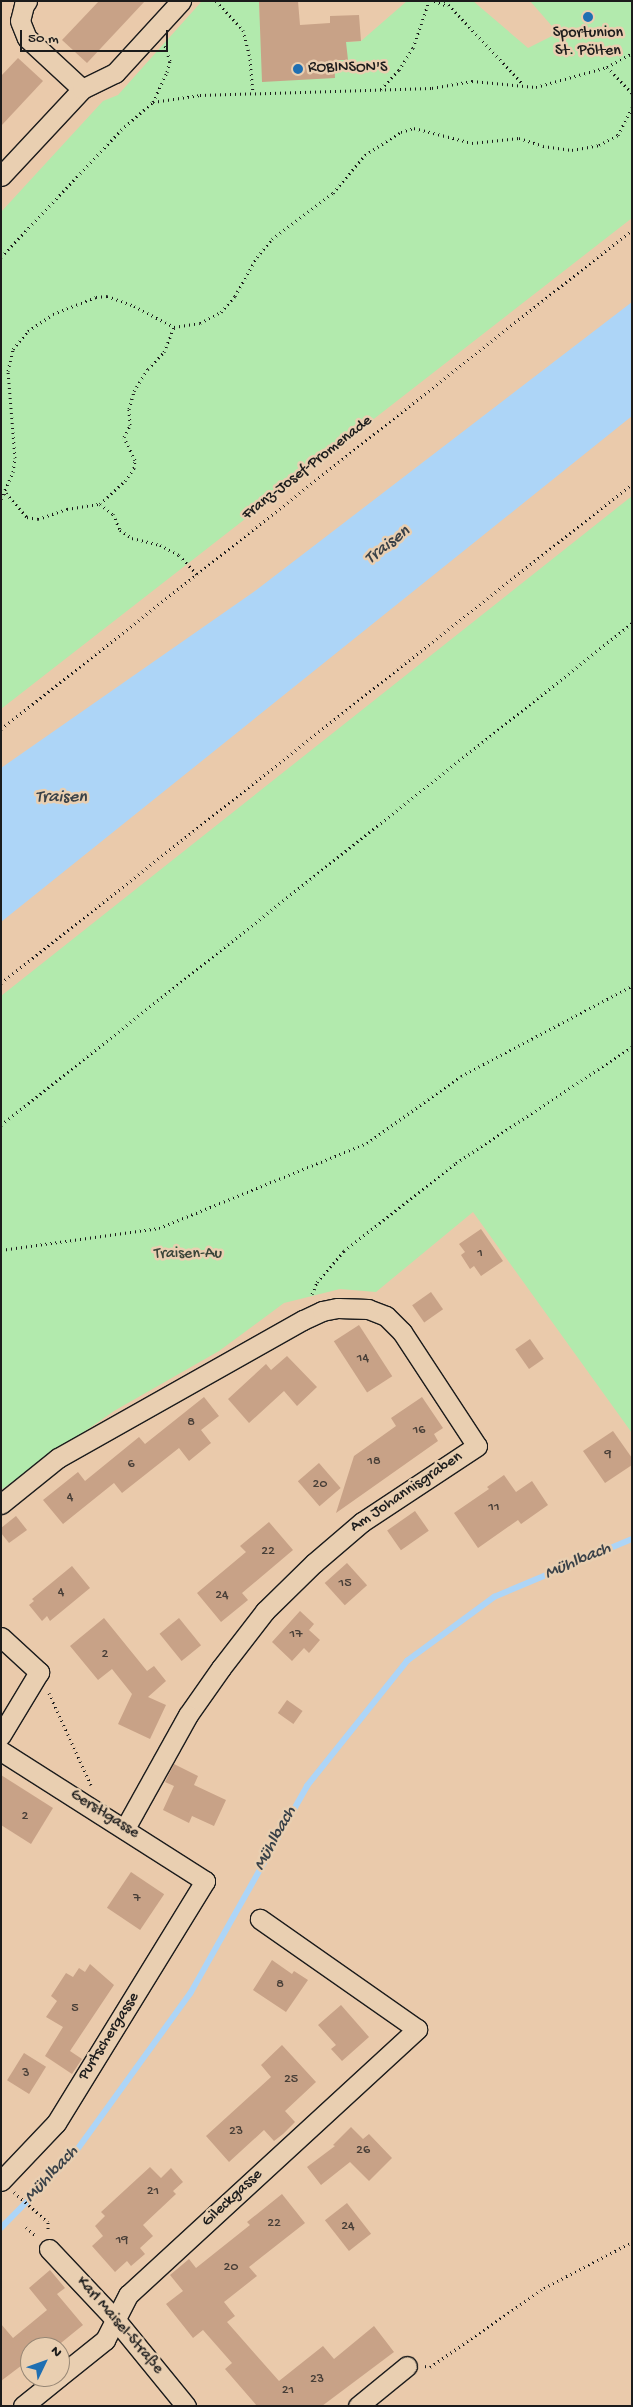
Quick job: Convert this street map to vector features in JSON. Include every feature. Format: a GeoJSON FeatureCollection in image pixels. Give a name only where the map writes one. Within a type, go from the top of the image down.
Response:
{"type":"FeatureCollection","features":[{"type":"Feature","properties":{"kind":"street"},"geometry":{"type":"LineString","coordinates":[[27,1],[24,4],[20,22],[27,38],[82,89]]}},
{"type":"Feature","properties":{"kind":"street"},"geometry":{"type":"LineString","coordinates":[[1,176],[82,89],[115,72],[181,1]]}},
{"type":"Feature","properties":{"kind":"street","name":"Am Johannisgraben"},"geometry":{"type":"LineString","coordinates":[[1,1504],[58,1458],[303,1320],[322,1311],[354,1307],[368,1309],[386,1316],[402,1332],[477,1446],[362,1522],[314,1563],[265,1611],[188,1715],[125,1828]]}},
{"type":"Feature","properties":{"kind":"street"},"geometry":{"type":"LineString","coordinates":[[1,1637],[40,1672],[1,1735]]}},
{"type":"Feature","properties":{"kind":"street","name":"Gerstlgasse"},"geometry":{"type":"LineString","coordinates":[[1,1751],[125,1828],[205,1881]]}},
{"type":"Feature","properties":{"kind":"street","name":"Purtschergasse"},"geometry":{"type":"LineString","coordinates":[[2,2181],[56,2123],[205,1881]]}},
{"type":"Feature","properties":{"kind":"street","name":"Gileckgasse"},"geometry":{"type":"LineString","coordinates":[[70,2367],[105,2340],[128,2295],[418,2029],[260,1919]]}},
{"type":"Feature","properties":{"kind":"street","name":"Karl Maisel-Straße"},"geometry":{"type":"LineString","coordinates":[[49,2249],[115,2319],[186,2406]]}},
{"type":"Feature","properties":{"kind":"street"},"geometry":{"type":"LineString","coordinates":[[358,2406],[407,2366]]}},
{"type":"Feature","properties":{"kind":"street","name":"Gileckgasse"},"geometry":{"type":"LineString","coordinates":[[23,2406],[46,2387]]}},
{"type":"Feature","properties":{"kind":"path"},"geometry":{"type":"LineString","coordinates":[[216,1],[243,30],[250,59],[253,93]]}},
{"type":"Feature","properties":{"kind":"path"},"geometry":{"type":"LineString","coordinates":[[380,89],[398,70],[413,48],[429,1]]}},
{"type":"Feature","properties":{"kind":"path"},"geometry":{"type":"LineString","coordinates":[[434,1],[449,6]]}},
{"type":"Feature","properties":{"kind":"path"},"geometry":{"type":"LineString","coordinates":[[445,1],[523,85]]}},
{"type":"Feature","properties":{"kind":"path"},"geometry":{"type":"LineString","coordinates":[[1,257],[120,130],[153,102],[164,80],[170,61],[163,41],[154,32]]}},
{"type":"Feature","properties":{"kind":"path"},"geometry":{"type":"LineString","coordinates":[[153,102],[200,95],[432,88],[472,81],[545,85],[607,67],[632,53]]}},
{"type":"Feature","properties":{"kind":"path"},"geometry":{"type":"LineString","coordinates":[[607,67],[632,93]]}},
{"type":"Feature","properties":{"kind":"path"},"geometry":{"type":"LineString","coordinates":[[1,499],[6,493],[15,458],[8,371],[14,349],[28,331],[53,314],[96,297],[107,296],[134,306],[174,327],[200,323],[220,312],[235,296],[257,257],[272,239],[333,193],[365,155],[401,132],[414,128],[472,143],[519,138],[543,146],[572,150],[600,145],[618,135],[627,121],[632,107]]}},
{"type":"Feature","properties":{"kind":"path","name":"Franz-Josef-Promenade"},"geometry":{"type":"LineString","coordinates":[[1,729],[632,230]]}},
{"type":"Feature","properties":{"kind":"path"},"geometry":{"type":"LineString","coordinates":[[6,493],[27,517],[38,519],[67,509],[100,504],[125,481],[134,468],[134,460],[124,437],[130,425],[129,409],[134,391],[148,369],[164,352],[174,327]]}},
{"type":"Feature","properties":{"kind":"path"},"geometry":{"type":"LineString","coordinates":[[1,983],[632,484]]}},
{"type":"Feature","properties":{"kind":"path"},"geometry":{"type":"LineString","coordinates":[[100,504],[113,514],[120,530],[132,538],[160,545],[180,555],[197,574]]}},
{"type":"Feature","properties":{"kind":"path"},"geometry":{"type":"LineString","coordinates":[[1,1125],[632,623]]}},
{"type":"Feature","properties":{"kind":"path"},"geometry":{"type":"LineString","coordinates":[[1,1250],[159,1228],[367,1143],[461,1076],[632,986]]}},
{"type":"Feature","properties":{"kind":"path"},"geometry":{"type":"LineString","coordinates":[[303,1320],[317,1282],[344,1251],[456,1163],[632,1047]]}},
{"type":"Feature","properties":{"kind":"path"},"geometry":{"type":"LineString","coordinates":[[40,1672],[93,1789]]}},
{"type":"Feature","properties":{"kind":"path"},"geometry":{"type":"LineString","coordinates":[[2,2181],[48,2222]]}},
{"type":"Feature","properties":{"kind":"path"},"geometry":{"type":"LineString","coordinates":[[407,2366],[430,2366],[544,2288],[632,2242]]}},
{"type":"Feature","properties":{"kind":"green space"},"geometry":{"type":"Polygon","coordinates":[[[202,1],[259,1],[262,58],[346,42],[361,41],[407,1],[473,1],[528,48],[558,33],[530,1],[632,1],[632,218],[1,709],[1,212],[103,101],[118,95],[202,1]]]}},
{"type":"Feature","properties":{"kind":"green space","name":"Traisen-Au"},"geometry":{"type":"Polygon","coordinates":[[[632,496],[632,1433],[473,1212],[376,1292],[340,1289],[284,1303],[219,1351],[114,1411],[1,1490],[1,996],[632,496]]]}},
{"type":"Feature","properties":{"kind":"water","name":"Traisen"},"geometry":{"type":"Polygon","coordinates":[[[632,302],[632,416],[1,922],[1,768],[255,591],[632,302]]]}},
{"type":"Feature","properties":{"kind":"building"},"geometry":{"type":"Polygon","coordinates":[[[99,1],[145,1],[87,63],[62,40],[99,1]]]}},
{"type":"Feature","properties":{"kind":"building"},"geometry":{"type":"Polygon","coordinates":[[[259,1],[298,1],[300,25],[330,23],[330,16],[359,15],[361,41],[346,42],[348,60],[334,60],[335,78],[262,82],[259,1]]]}},
{"type":"Feature","properties":{"kind":"building"},"geometry":{"type":"Polygon","coordinates":[[[18,58],[43,81],[1,126],[1,76],[18,58]]]}},
{"type":"Feature","properties":{"kind":"building"},"geometry":{"type":"Polygon","coordinates":[[[481,1229],[503,1261],[481,1276],[474,1266],[470,1269],[461,1255],[465,1252],[459,1244],[481,1229]]]}},
{"type":"Feature","properties":{"kind":"building"},"geometry":{"type":"Polygon","coordinates":[[[431,1292],[443,1309],[424,1322],[412,1305],[431,1292]]]}},
{"type":"Feature","properties":{"kind":"building"},"geometry":{"type":"Polygon","coordinates":[[[359,1325],[392,1376],[367,1392],[334,1341],[359,1325]]]}},
{"type":"Feature","properties":{"kind":"building"},"geometry":{"type":"Polygon","coordinates":[[[530,1339],[544,1359],[529,1369],[515,1349],[530,1339]]]}},
{"type":"Feature","properties":{"kind":"building"},"geometry":{"type":"Polygon","coordinates":[[[287,1356],[317,1387],[297,1406],[284,1391],[249,1423],[228,1399],[266,1364],[271,1370],[287,1356]]]}},
{"type":"Feature","properties":{"kind":"building"},"geometry":{"type":"Polygon","coordinates":[[[204,1397],[219,1416],[201,1430],[211,1443],[189,1461],[179,1448],[122,1493],[114,1483],[63,1524],[43,1500],[78,1472],[85,1481],[139,1437],[145,1444],[204,1397]]]}},
{"type":"Feature","properties":{"kind":"building"},"geometry":{"type":"Polygon","coordinates":[[[422,1397],[443,1428],[434,1434],[438,1441],[336,1513],[354,1456],[396,1426],[391,1418],[422,1397]]]}},
{"type":"Feature","properties":{"kind":"building"},"geometry":{"type":"Polygon","coordinates":[[[613,1431],[632,1458],[632,1465],[605,1483],[583,1451],[613,1431]]]}},
{"type":"Feature","properties":{"kind":"building"},"geometry":{"type":"Polygon","coordinates":[[[319,1463],[341,1488],[320,1506],[298,1481],[319,1463]]]}},
{"type":"Feature","properties":{"kind":"building"},"geometry":{"type":"Polygon","coordinates":[[[504,1475],[516,1492],[532,1481],[548,1505],[521,1524],[518,1520],[478,1548],[454,1513],[489,1489],[487,1487],[504,1475]]]}},
{"type":"Feature","properties":{"kind":"building"},"geometry":{"type":"Polygon","coordinates":[[[415,1511],[429,1531],[401,1550],[387,1531],[415,1511]]]}},
{"type":"Feature","properties":{"kind":"building"},"geometry":{"type":"Polygon","coordinates":[[[16,1516],[27,1530],[9,1543],[1,1533],[1,1528],[16,1516]]]}},
{"type":"Feature","properties":{"kind":"building"},"geometry":{"type":"Polygon","coordinates":[[[269,1522],[293,1550],[242,1593],[248,1600],[221,1622],[197,1593],[246,1552],[240,1546],[269,1522]]]}},
{"type":"Feature","properties":{"kind":"building"},"geometry":{"type":"Polygon","coordinates":[[[347,1563],[367,1585],[345,1605],[325,1583],[347,1563]]]}},
{"type":"Feature","properties":{"kind":"building"},"geometry":{"type":"Polygon","coordinates":[[[72,1566],[90,1588],[50,1621],[47,1616],[42,1621],[29,1605],[34,1601],[32,1599],[72,1566]]]}},
{"type":"Feature","properties":{"kind":"building"},"geometry":{"type":"Polygon","coordinates":[[[300,1611],[314,1624],[309,1630],[320,1640],[309,1653],[304,1648],[292,1661],[272,1642],[300,1611]]]}},
{"type":"Feature","properties":{"kind":"building"},"geometry":{"type":"Polygon","coordinates":[[[104,1618],[147,1671],[154,1666],[166,1681],[148,1697],[166,1705],[150,1739],[118,1724],[132,1694],[112,1669],[98,1680],[70,1646],[104,1618]]]}},
{"type":"Feature","properties":{"kind":"building"},"geometry":{"type":"Polygon","coordinates":[[[179,1618],[201,1645],[182,1661],[160,1634],[179,1618]]]}},
{"type":"Feature","properties":{"kind":"building"},"geometry":{"type":"Polygon","coordinates":[[[287,1700],[303,1711],[293,1724],[278,1713],[287,1700]]]}},
{"type":"Feature","properties":{"kind":"building"},"geometry":{"type":"Polygon","coordinates":[[[174,1764],[198,1776],[194,1785],[226,1800],[214,1826],[192,1816],[189,1823],[163,1810],[174,1786],[165,1782],[174,1764]]]}},
{"type":"Feature","properties":{"kind":"building"},"geometry":{"type":"Polygon","coordinates":[[[1,1775],[53,1808],[31,1844],[1,1825],[1,1775]]]}},
{"type":"Feature","properties":{"kind":"building"},"geometry":{"type":"Polygon","coordinates":[[[131,1872],[164,1894],[140,1930],[107,1908],[131,1872]]]}},
{"type":"Feature","properties":{"kind":"building"},"geometry":{"type":"Polygon","coordinates":[[[272,1960],[292,1974],[294,1971],[308,1980],[286,2012],[253,1990],[272,1960]]]}},
{"type":"Feature","properties":{"kind":"building"},"geometry":{"type":"Polygon","coordinates":[[[90,1964],[114,1985],[70,2051],[82,2059],[72,2074],[45,2056],[63,2027],[46,2017],[57,2001],[51,1996],[66,1973],[73,1977],[79,1968],[85,1972],[90,1964]]]}},
{"type":"Feature","properties":{"kind":"building"},"geometry":{"type":"Polygon","coordinates":[[[341,2005],[369,2037],[342,2061],[331,2049],[336,2045],[318,2025],[341,2005]]]}},
{"type":"Feature","properties":{"kind":"building"},"geometry":{"type":"Polygon","coordinates":[[[282,2045],[316,2082],[285,2111],[295,2122],[283,2134],[274,2141],[264,2130],[229,2162],[206,2136],[271,2077],[261,2065],[282,2045]]]}},
{"type":"Feature","properties":{"kind":"building"},"geometry":{"type":"Polygon","coordinates":[[[24,2053],[46,2067],[29,2094],[7,2080],[24,2053]]]}},
{"type":"Feature","properties":{"kind":"building"},"geometry":{"type":"Polygon","coordinates":[[[351,2127],[363,2139],[369,2134],[392,2158],[369,2181],[350,2162],[321,2185],[307,2167],[335,2146],[333,2145],[351,2127]]]}},
{"type":"Feature","properties":{"kind":"building"},"geometry":{"type":"Polygon","coordinates":[[[150,2167],[161,2178],[171,2168],[183,2182],[173,2191],[176,2194],[143,2225],[153,2236],[140,2248],[145,2254],[131,2266],[127,2261],[115,2272],[92,2246],[103,2236],[95,2226],[105,2216],[101,2212],[150,2167]]]}},
{"type":"Feature","properties":{"kind":"building"},"geometry":{"type":"Polygon","coordinates":[[[282,2194],[305,2223],[249,2267],[257,2276],[224,2302],[235,2316],[227,2322],[279,2381],[323,2346],[334,2359],[374,2326],[394,2352],[322,2406],[257,2406],[225,2369],[232,2363],[203,2330],[193,2338],[166,2304],[183,2291],[170,2275],[189,2259],[196,2268],[250,2225],[247,2222],[282,2194]]]}},
{"type":"Feature","properties":{"kind":"building"},"geometry":{"type":"Polygon","coordinates":[[[347,2203],[371,2234],[349,2251],[325,2220],[347,2203]]]}},
{"type":"Feature","properties":{"kind":"building"},"geometry":{"type":"Polygon","coordinates":[[[50,2270],[65,2288],[57,2294],[83,2325],[68,2337],[20,2337],[20,2367],[1,2381],[1,2324],[13,2338],[47,2310],[29,2288],[50,2270]]]}},
{"type":"Feature","properties":{"kind":"waterway","name":"Mühlbach"},"geometry":{"type":"LineString","coordinates":[[1,2228],[74,2154],[190,1994],[307,1786],[407,1661],[494,1597],[632,1539]]}},
{"type":"Feature","properties":{"kind":"place","name":"Sportunion St. Pölten"},"geometry":{"type":"Point","coordinates":[588,17]}},
{"type":"Feature","properties":{"kind":"place","name":"ROBINSON'S"},"geometry":{"type":"Point","coordinates":[298,69]}}]}
